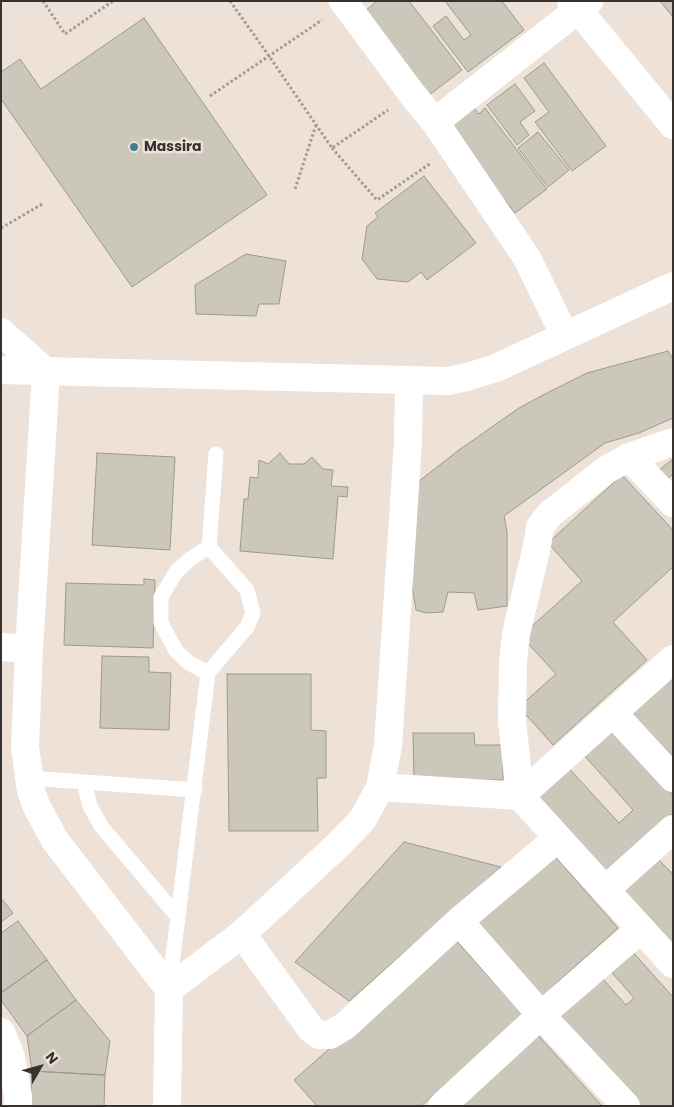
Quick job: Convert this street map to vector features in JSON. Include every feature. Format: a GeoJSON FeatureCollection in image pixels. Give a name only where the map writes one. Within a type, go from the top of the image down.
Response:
{"type":"FeatureCollection","features":[{"type":"Feature","properties":{"kind":"street"},"geometry":{"type":"LineString","coordinates":[[344,3],[435,122],[527,258],[565,336]]}},
{"type":"Feature","properties":{"kind":"street"},"geometry":{"type":"LineString","coordinates":[[435,122],[579,4],[669,115]]}},
{"type":"Feature","properties":{"kind":"street"},"geometry":{"type":"LineString","coordinates":[[1,370],[448,381],[496,368],[673,286]]}},
{"type":"Feature","properties":{"kind":"street"},"geometry":{"type":"LineString","coordinates":[[1,332],[46,372]]}},
{"type":"Feature","properties":{"kind":"street"},"geometry":{"type":"LineString","coordinates":[[46,372],[29,649],[25,747],[28,778],[36,805],[54,839],[168,989],[167,1106]]}},
{"type":"Feature","properties":{"kind":"street"},"geometry":{"type":"LineString","coordinates":[[168,989],[242,934],[340,844],[362,819],[380,787],[388,746],[408,442],[409,380]]}},
{"type":"Feature","properties":{"kind":"street"},"geometry":{"type":"LineString","coordinates":[[673,442],[629,457],[606,470],[550,514],[540,527],[516,634],[513,662],[512,720],[520,796],[673,964]]}},
{"type":"Feature","properties":{"kind":"street"},"geometry":{"type":"LineString","coordinates":[[629,457],[673,503]]}},
{"type":"Feature","properties":{"kind":"street"},"geometry":{"type":"LineString","coordinates":[[1,647],[29,649]]}},
{"type":"Feature","properties":{"kind":"street"},"geometry":{"type":"LineString","coordinates":[[380,787],[520,796],[673,659]]}},
{"type":"Feature","properties":{"kind":"street"},"geometry":{"type":"LineString","coordinates":[[613,713],[673,778]]}},
{"type":"Feature","properties":{"kind":"street"},"geometry":{"type":"LineString","coordinates":[[606,890],[673,829]]}},
{"type":"Feature","properties":{"kind":"street"},"geometry":{"type":"LineString","coordinates":[[242,934],[310,1028],[319,1035],[330,1035],[345,1026],[458,921],[558,838]]}},
{"type":"Feature","properties":{"kind":"street"},"geometry":{"type":"LineString","coordinates":[[458,921],[541,1015],[626,1106]]}},
{"type":"Feature","properties":{"kind":"street"},"geometry":{"type":"LineString","coordinates":[[442,1106],[541,1015],[641,929]]}},
{"type":"Feature","properties":{"kind":"street"},"geometry":{"type":"LineString","coordinates":[[1,1032],[11,1057],[18,1106]]}},
{"type":"Feature","properties":{"kind":"lane"},"geometry":{"type":"LineString","coordinates":[[168,989],[195,790],[208,673],[247,627],[253,613],[247,590],[209,547],[216,454]]}},
{"type":"Feature","properties":{"kind":"lane"},"geometry":{"type":"LineString","coordinates":[[208,673],[189,663],[176,651],[161,623],[161,596],[176,572],[190,558],[209,547]]}},
{"type":"Feature","properties":{"kind":"lane"},"geometry":{"type":"LineString","coordinates":[[28,778],[195,790]]}},
{"type":"Feature","properties":{"kind":"lane"},"geometry":{"type":"LineString","coordinates":[[84,782],[90,806],[101,826],[178,916]]}},
{"type":"Feature","properties":{"kind":"path"},"geometry":{"type":"LineString","coordinates":[[43,1],[65,34],[113,1]]}},
{"type":"Feature","properties":{"kind":"path"},"geometry":{"type":"LineString","coordinates":[[230,1],[332,148],[378,200],[453,148]]}},
{"type":"Feature","properties":{"kind":"path"},"geometry":{"type":"LineString","coordinates":[[210,96],[344,3]]}},
{"type":"Feature","properties":{"kind":"path"},"geometry":{"type":"LineString","coordinates":[[332,148],[412,94]]}},
{"type":"Feature","properties":{"kind":"path"},"geometry":{"type":"LineString","coordinates":[[295,189],[316,124]]}},
{"type":"Feature","properties":{"kind":"path"},"geometry":{"type":"LineString","coordinates":[[1,228],[44,202]]}},
{"type":"Feature","properties":{"kind":"building"},"geometry":{"type":"Polygon","coordinates":[[[377,1],[409,1],[462,70],[428,96],[363,13],[377,1]]]}},
{"type":"Feature","properties":{"kind":"building"},"geometry":{"type":"Polygon","coordinates":[[[445,1],[502,1],[524,30],[468,72],[433,26],[446,16],[464,40],[471,35],[445,1]]]}},
{"type":"Feature","properties":{"kind":"building"},"geometry":{"type":"Polygon","coordinates":[[[660,1],[673,1],[673,17],[660,1]]]}},
{"type":"Feature","properties":{"kind":"building","name":"Massira"},"geometry":{"type":"Polygon","coordinates":[[[144,18],[267,195],[132,287],[1,99],[1,72],[20,59],[41,89],[144,18]]]}},
{"type":"Feature","properties":{"kind":"building"},"geometry":{"type":"Polygon","coordinates":[[[544,63],[606,146],[572,171],[535,122],[549,112],[524,78],[544,63]]]}},
{"type":"Feature","properties":{"kind":"building"},"geometry":{"type":"Polygon","coordinates":[[[515,84],[535,111],[520,122],[529,135],[517,145],[487,105],[515,84]]]}},
{"type":"Feature","properties":{"kind":"building"},"geometry":{"type":"Polygon","coordinates":[[[474,108],[479,114],[485,108],[547,189],[515,213],[446,129],[474,108]]]}},
{"type":"Feature","properties":{"kind":"building"},"geometry":{"type":"Polygon","coordinates":[[[538,132],[569,170],[548,187],[518,148],[538,132]]]}},
{"type":"Feature","properties":{"kind":"building"},"geometry":{"type":"Polygon","coordinates":[[[424,176],[476,243],[427,280],[421,272],[408,282],[377,279],[362,259],[367,226],[378,217],[375,213],[424,176]]]}},
{"type":"Feature","properties":{"kind":"building"},"geometry":{"type":"Polygon","coordinates":[[[246,254],[286,261],[279,304],[259,304],[256,316],[196,314],[195,285],[246,254]]]}},
{"type":"Feature","properties":{"kind":"building"},"geometry":{"type":"Polygon","coordinates":[[[668,351],[673,359],[673,418],[639,433],[605,443],[504,516],[507,532],[507,606],[478,610],[474,593],[448,592],[443,612],[426,613],[416,610],[412,587],[414,485],[459,450],[519,408],[543,395],[587,373],[668,351]]]}},
{"type":"Feature","properties":{"kind":"building"},"geometry":{"type":"Polygon","coordinates":[[[97,453],[175,457],[170,550],[92,545],[97,453]]]}},
{"type":"Feature","properties":{"kind":"building"},"geometry":{"type":"Polygon","coordinates":[[[280,453],[289,464],[304,464],[312,457],[323,469],[333,470],[331,486],[348,487],[347,497],[338,496],[333,559],[240,551],[244,499],[248,499],[250,477],[258,478],[259,460],[268,464],[280,453]]]}},
{"type":"Feature","properties":{"kind":"building"},"geometry":{"type":"Polygon","coordinates":[[[673,459],[673,474],[665,481],[657,472],[673,459]]]}},
{"type":"Feature","properties":{"kind":"building"},"geometry":{"type":"Polygon","coordinates":[[[622,475],[673,530],[673,567],[613,622],[647,660],[553,745],[519,707],[556,674],[521,636],[582,581],[548,543],[622,475]]]}},
{"type":"Feature","properties":{"kind":"building"},"geometry":{"type":"Polygon","coordinates":[[[144,579],[155,580],[153,648],[64,645],[66,583],[144,585],[144,579]]]}},
{"type":"Feature","properties":{"kind":"building"},"geometry":{"type":"Polygon","coordinates":[[[102,656],[149,657],[149,672],[171,673],[169,730],[100,728],[102,656]]]}},
{"type":"Feature","properties":{"kind":"building"},"geometry":{"type":"Polygon","coordinates":[[[673,672],[673,764],[627,712],[673,672]]]}},
{"type":"Feature","properties":{"kind":"building"},"geometry":{"type":"Polygon","coordinates":[[[227,674],[311,674],[311,730],[326,731],[326,778],[317,778],[318,831],[229,831],[227,674]]]}},
{"type":"Feature","properties":{"kind":"building"},"geometry":{"type":"Polygon","coordinates":[[[610,727],[673,795],[673,813],[605,876],[532,796],[566,765],[619,823],[633,810],[582,753],[610,727]]]}},
{"type":"Feature","properties":{"kind":"building"},"geometry":{"type":"Polygon","coordinates":[[[413,733],[474,733],[475,745],[503,745],[503,780],[414,781],[413,733]]]}},
{"type":"Feature","properties":{"kind":"building"},"geometry":{"type":"Polygon","coordinates":[[[404,842],[501,867],[349,1001],[295,962],[404,842]]]}},
{"type":"Feature","properties":{"kind":"building"},"geometry":{"type":"Polygon","coordinates":[[[550,851],[618,928],[540,998],[471,922],[550,851]]]}},
{"type":"Feature","properties":{"kind":"building"},"geometry":{"type":"Polygon","coordinates":[[[655,856],[673,874],[673,951],[618,890],[655,856]]]}},
{"type":"Feature","properties":{"kind":"building"},"geometry":{"type":"Polygon","coordinates":[[[1,898],[13,913],[1,922],[1,898]]]}},
{"type":"Feature","properties":{"kind":"building"},"geometry":{"type":"Polygon","coordinates":[[[18,921],[47,960],[1,993],[1,933],[18,921]]]}},
{"type":"Feature","properties":{"kind":"building"},"geometry":{"type":"Polygon","coordinates":[[[454,938],[523,1015],[421,1106],[317,1106],[294,1080],[454,938]]]}},
{"type":"Feature","properties":{"kind":"building"},"geometry":{"type":"Polygon","coordinates":[[[632,951],[673,997],[673,1106],[640,1106],[560,1015],[601,977],[626,1005],[634,998],[608,968],[632,951]]]}},
{"type":"Feature","properties":{"kind":"building"},"geometry":{"type":"Polygon","coordinates":[[[47,960],[76,1000],[27,1036],[1,1000],[1,993],[47,960]]]}},
{"type":"Feature","properties":{"kind":"building"},"geometry":{"type":"Polygon","coordinates":[[[76,1000],[110,1041],[105,1075],[32,1071],[27,1036],[76,1000]]]}},
{"type":"Feature","properties":{"kind":"building"},"geometry":{"type":"Polygon","coordinates":[[[537,1034],[602,1106],[463,1106],[461,1103],[537,1034]]]}},
{"type":"Feature","properties":{"kind":"building"},"geometry":{"type":"Polygon","coordinates":[[[32,1071],[105,1075],[104,1106],[30,1106],[32,1071]]]}},
{"type":"Feature","properties":{"kind":"place","name":"Massira"},"geometry":{"type":"Point","coordinates":[134,147]}}]}
